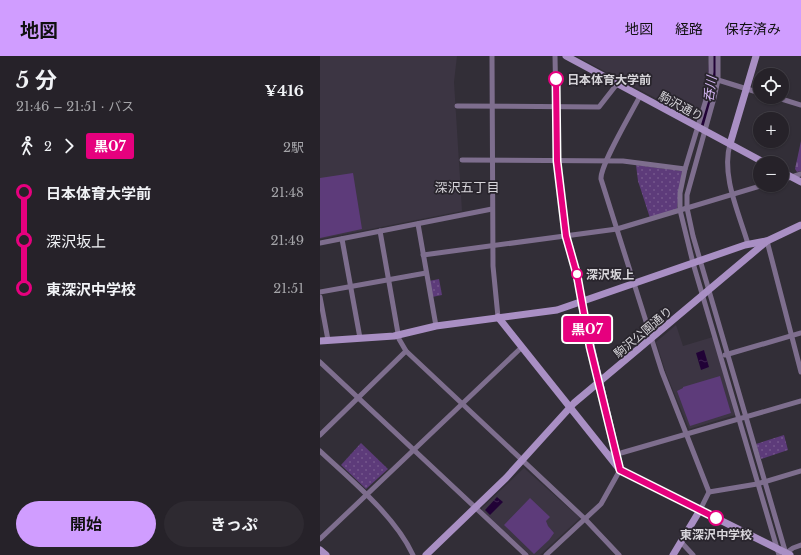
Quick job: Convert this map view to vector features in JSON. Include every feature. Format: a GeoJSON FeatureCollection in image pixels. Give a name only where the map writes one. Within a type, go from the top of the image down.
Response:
{"type":"FeatureCollection","features":[{"type":"Feature","properties":{"kind":"street"},"geometry":{"type":"LineString","coordinates":[[492,56],[492,209],[498,317],[620,470],[784,553]]}},
{"type":"Feature","properties":{"kind":"street"},"geometry":{"type":"LineString","coordinates":[[546,555],[601,504],[620,470],[581,303],[577,275],[566,236],[557,161],[555,56]]}},
{"type":"Feature","properties":{"kind":"street","name":"駒沢通り"},"geometry":{"type":"LineString","coordinates":[[566,56],[753,156]]}},
{"type":"Feature","properties":{"kind":"street"},"geometry":{"type":"LineString","coordinates":[[711,56],[711,72],[708,93],[685,169],[680,193],[680,210],[697,262],[710,290],[766,481],[784,553]]}},
{"type":"Feature","properties":{"kind":"street"},"geometry":{"type":"LineString","coordinates":[[718,56],[718,80],[687,195],[687,208],[704,295],[721,356],[740,419],[757,484],[784,553]]}},
{"type":"Feature","properties":{"kind":"street"},"geometry":{"type":"LineString","coordinates":[[748,244],[726,170],[727,154],[756,56]]}},
{"type":"Feature","properties":{"kind":"street"},"geometry":{"type":"LineString","coordinates":[[718,80],[753,90]]}},
{"type":"Feature","properties":{"kind":"street"},"geometry":{"type":"LineString","coordinates":[[457,106],[556,108],[599,107],[617,84]]}},
{"type":"Feature","properties":{"kind":"street"},"geometry":{"type":"LineString","coordinates":[[640,96],[607,161],[601,175],[601,179],[662,372],[709,492],[673,555]]}},
{"type":"Feature","properties":{"kind":"street"},"geometry":{"type":"LineString","coordinates":[[789,100],[800,103]]}},
{"type":"Feature","properties":{"kind":"street"},"geometry":{"type":"LineString","coordinates":[[462,160],[623,161],[685,169]]}},
{"type":"Feature","properties":{"kind":"street"},"geometry":{"type":"LineString","coordinates":[[791,177],[801,174]]}},
{"type":"Feature","properties":{"kind":"street"},"geometry":{"type":"LineString","coordinates":[[791,177],[801,182]]}},
{"type":"Feature","properties":{"kind":"street"},"geometry":{"type":"LineString","coordinates":[[423,255],[617,229],[753,188]]}},
{"type":"Feature","properties":{"kind":"street"},"geometry":{"type":"LineString","coordinates":[[320,243],[492,209]]}},
{"type":"Feature","properties":{"kind":"street"},"geometry":{"type":"LineString","coordinates":[[418,224],[436,326]]}},
{"type":"Feature","properties":{"kind":"street","name":"駒沢公園通り"},"geometry":{"type":"LineString","coordinates":[[426,555],[523,460],[570,407],[767,241],[801,225]]}},
{"type":"Feature","properties":{"kind":"street"},"geometry":{"type":"LineString","coordinates":[[380,231],[399,335],[406,351],[585,519],[620,555]]}},
{"type":"Feature","properties":{"kind":"street"},"geometry":{"type":"LineString","coordinates":[[342,239],[360,338]]}},
{"type":"Feature","properties":{"kind":"street"},"geometry":{"type":"LineString","coordinates":[[320,341],[399,335],[436,326],[553,311],[581,303],[748,244],[767,241],[801,372]]}},
{"type":"Feature","properties":{"kind":"street"},"geometry":{"type":"LineString","coordinates":[[320,292],[426,273]]}},
{"type":"Feature","properties":{"kind":"street"},"geometry":{"type":"LineString","coordinates":[[320,296],[328,340]]}},
{"type":"Feature","properties":{"kind":"street"},"geometry":{"type":"LineString","coordinates":[[721,356],[801,333]]}},
{"type":"Feature","properties":{"kind":"street"},"geometry":{"type":"LineString","coordinates":[[320,539],[522,347]]}},
{"type":"Feature","properties":{"kind":"street"},"geometry":{"type":"LineString","coordinates":[[320,435],[406,351]]}},
{"type":"Feature","properties":{"kind":"street"},"geometry":{"type":"LineString","coordinates":[[320,362],[526,555]]}},
{"type":"Feature","properties":{"kind":"street"},"geometry":{"type":"LineString","coordinates":[[608,454],[617,454],[801,402]]}},
{"type":"Feature","properties":{"kind":"street"},"geometry":{"type":"LineString","coordinates":[[320,451],[367,494],[407,543],[413,555]]}},
{"type":"Feature","properties":{"kind":"street"},"geometry":{"type":"LineString","coordinates":[[709,492],[757,484],[801,471]]}},
{"type":"Feature","properties":{"kind":"street"},"geometry":{"type":"LineString","coordinates":[[681,542],[693,555]]}},
{"type":"Feature","properties":{"kind":"street"},"geometry":{"type":"LineString","coordinates":[[773,555],[784,553],[801,545]]}},
{"type":"Feature","properties":{"kind":"street"},"geometry":{"type":"LineString","coordinates":[[320,550],[326,555]]}},
{"type":"Feature","properties":{"kind":"shaded area"},"geometry":{"type":"Polygon","coordinates":[[[320,56],[457,56],[454,82],[462,211],[320,239],[320,56]]]}},
{"type":"Feature","properties":{"kind":"shaded area"},"geometry":{"type":"Polygon","coordinates":[[[576,56],[709,56],[708,85],[698,117],[695,119],[576,56]]]}},
{"type":"Feature","properties":{"kind":"shaded area"},"geometry":{"type":"Polygon","coordinates":[[[676,325],[683,346],[713,337],[735,415],[689,429],[666,373],[656,342],[676,325]]]}},
{"type":"Feature","properties":{"kind":"shaded area"},"geometry":{"type":"Polygon","coordinates":[[[524,468],[580,518],[540,555],[530,555],[482,511],[482,508],[524,468]]]}},
{"type":"Feature","properties":{"kind":"green space"},"geometry":{"type":"Polygon","coordinates":[[[712,56],[716,56],[715,80],[707,119],[703,117],[712,56]]]}},
{"type":"Feature","properties":{"kind":"green space"},"geometry":{"type":"Polygon","coordinates":[[[801,141],[801,171],[797,172],[795,169],[801,141]]]}},
{"type":"Feature","properties":{"kind":"green space"},"geometry":{"type":"Polygon","coordinates":[[[636,165],[682,171],[677,209],[650,218],[638,181],[636,165]]]}},
{"type":"Feature","properties":{"kind":"green space"},"geometry":{"type":"Polygon","coordinates":[[[353,173],[362,229],[320,238],[320,178],[353,173]]]}},
{"type":"Feature","properties":{"kind":"green space"},"geometry":{"type":"Polygon","coordinates":[[[439,279],[442,295],[432,297],[429,281],[439,279]]]}},
{"type":"Feature","properties":{"kind":"green space"},"geometry":{"type":"Polygon","coordinates":[[[720,376],[731,413],[690,426],[677,391],[683,387],[720,376]]]}},
{"type":"Feature","properties":{"kind":"green space"},"geometry":{"type":"Polygon","coordinates":[[[784,435],[788,450],[761,459],[756,444],[784,435]]]}},
{"type":"Feature","properties":{"kind":"green space"},"geometry":{"type":"Polygon","coordinates":[[[361,443],[388,469],[366,489],[341,465],[361,443]]]}},
{"type":"Feature","properties":{"kind":"green space"},"geometry":{"type":"Polygon","coordinates":[[[530,498],[550,517],[546,521],[554,533],[549,540],[534,554],[504,525],[530,498]]]}},
{"type":"Feature","properties":{"kind":"water"},"geometry":{"type":"Polygon","coordinates":[[[704,350],[709,367],[701,370],[696,353],[704,350]]]}},
{"type":"Feature","properties":{"kind":"water"},"geometry":{"type":"Polygon","coordinates":[[[497,497],[503,502],[490,515],[485,510],[497,497]]]}},
{"type":"Feature","properties":{"kind":"waterway","name":"呑川"},"geometry":{"type":"LineString","coordinates":[[704,121],[711,96],[714,56]]}},
{"type":"Feature","properties":{"kind":"bus line","name":"黒07"},"geometry":{"type":"LineString","coordinates":[[556,79],[557,161],[566,236],[577,275],[590,347],[620,470],[716,518]]}},
{"type":"Feature","properties":{"kind":"place","name":"日本体育大学前"},"geometry":{"type":"Point","coordinates":[556,79]}},
{"type":"Feature","properties":{"kind":"place","name":"深沢坂上"},"geometry":{"type":"Point","coordinates":[577,274]}},
{"type":"Feature","properties":{"kind":"place","name":"東深沢中学校"},"geometry":{"type":"Point","coordinates":[716,518]}},
{"type":"Feature","properties":{"kind":"district","name":"深沢五丁目"},"geometry":{"type":"Point","coordinates":[467,187]}}]}
